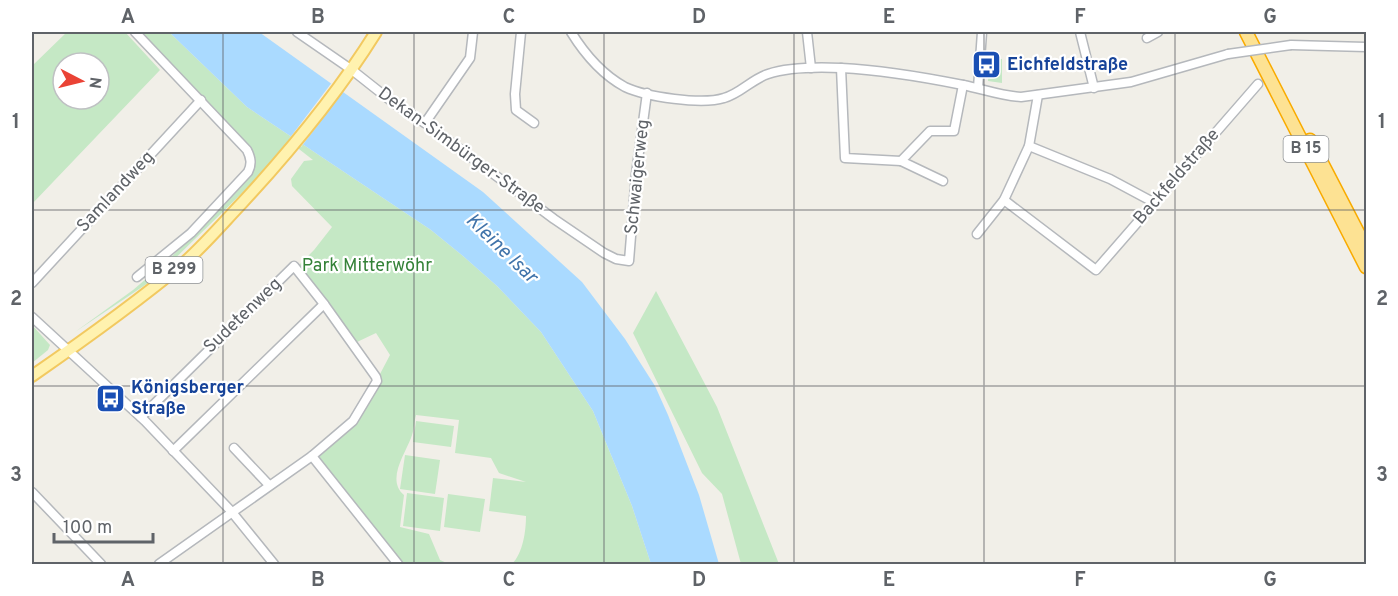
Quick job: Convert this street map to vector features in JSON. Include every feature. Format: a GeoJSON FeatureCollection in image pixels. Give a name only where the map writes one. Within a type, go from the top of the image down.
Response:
{"type":"FeatureCollection","features":[{"type":"Feature","properties":{"kind":"highway","name":"B 15"},"geometry":{"type":"LineString","coordinates":[[1246,32],[1366,267]]}},
{"type":"Feature","properties":{"kind":"highway","name":"B 15"},"geometry":{"type":"LineString","coordinates":[[1255,32],[1366,248]]}},
{"type":"Feature","properties":{"kind":"main road","name":"B 299"},"geometry":{"type":"LineString","coordinates":[[32,376],[130,306],[186,260],[215,232],[285,155],[350,72],[376,32]]}},
{"type":"Feature","properties":{"kind":"street"},"geometry":{"type":"LineString","coordinates":[[135,32],[247,150],[251,166],[191,233],[137,277]]}},
{"type":"Feature","properties":{"kind":"street","name":"Dekan-Simbürger-Straße"},"geometry":{"type":"LineString","coordinates":[[297,32],[604,253],[616,259],[629,261]]}},
{"type":"Feature","properties":{"kind":"street"},"geometry":{"type":"LineString","coordinates":[[425,123],[457,80],[470,58],[473,32]]}},
{"type":"Feature","properties":{"kind":"street"},"geometry":{"type":"LineString","coordinates":[[521,32],[515,94],[516,110],[534,123]]}},
{"type":"Feature","properties":{"kind":"street"},"geometry":{"type":"LineString","coordinates":[[572,32],[585,52],[602,69],[626,87],[647,93],[705,102],[726,98],[768,74],[811,68],[841,68],[906,75],[1010,96],[1038,95],[1151,78],[1227,54],[1292,45],[1366,47]]}},
{"type":"Feature","properties":{"kind":"street"},"geometry":{"type":"LineString","coordinates":[[807,32],[811,68]]}},
{"type":"Feature","properties":{"kind":"street"},"geometry":{"type":"LineString","coordinates":[[978,88],[982,32]]}},
{"type":"Feature","properties":{"kind":"street"},"geometry":{"type":"LineString","coordinates":[[1080,32],[1094,88]]}},
{"type":"Feature","properties":{"kind":"street"},"geometry":{"type":"LineString","coordinates":[[1147,38],[1158,32]]}},
{"type":"Feature","properties":{"kind":"street"},"geometry":{"type":"LineString","coordinates":[[841,68],[845,158],[901,161],[943,181]]}},
{"type":"Feature","properties":{"kind":"street","name":"Backfeldstraße"},"geometry":{"type":"LineString","coordinates":[[1004,200],[1096,270],[1258,84]]}},
{"type":"Feature","properties":{"kind":"street"},"geometry":{"type":"LineString","coordinates":[[901,161],[930,131],[954,131],[963,85]]}},
{"type":"Feature","properties":{"kind":"street","name":"Schwaigerweg"},"geometry":{"type":"LineString","coordinates":[[629,261],[636,174],[647,93]]}},
{"type":"Feature","properties":{"kind":"street"},"geometry":{"type":"LineString","coordinates":[[977,234],[1004,200],[1029,146],[1038,95]]}},
{"type":"Feature","properties":{"kind":"street","name":"Samlandweg"},"geometry":{"type":"LineString","coordinates":[[32,283],[201,100]]}},
{"type":"Feature","properties":{"kind":"street"},"geometry":{"type":"LineString","coordinates":[[1029,146],[1126,186],[1154,202]]}},
{"type":"Feature","properties":{"kind":"street","name":"Sudetenweg"},"geometry":{"type":"LineString","coordinates":[[141,417],[294,266],[324,304]]}},
{"type":"Feature","properties":{"kind":"street"},"geometry":{"type":"LineString","coordinates":[[159,564],[312,456],[353,421],[376,381],[370,367],[324,304],[173,451]]}},
{"type":"Feature","properties":{"kind":"street"},"geometry":{"type":"LineString","coordinates":[[32,317],[141,417],[231,511],[274,564]]}},
{"type":"Feature","properties":{"kind":"street"},"geometry":{"type":"LineString","coordinates":[[234,448],[268,485]]}},
{"type":"Feature","properties":{"kind":"street"},"geometry":{"type":"LineString","coordinates":[[312,456],[398,564]]}},
{"type":"Feature","properties":{"kind":"street"},"geometry":{"type":"LineString","coordinates":[[32,492],[101,564]]}},
{"type":"Feature","properties":{"kind":"green space"},"geometry":{"type":"Polygon","coordinates":[[[67,32],[125,32],[160,70],[32,204],[32,66],[67,32]]]}},
{"type":"Feature","properties":{"kind":"green space","name":"Park Mitterwöhr"},"geometry":{"type":"Polygon","coordinates":[[[135,32],[169,32],[247,107],[431,230],[497,286],[541,332],[593,411],[632,506],[651,564],[512,564],[521,548],[526,516],[489,511],[493,478],[526,482],[499,473],[491,458],[455,453],[459,420],[416,415],[412,435],[398,467],[397,482],[404,495],[400,527],[429,534],[440,560],[449,564],[393,564],[381,550],[318,458],[356,423],[381,382],[380,374],[390,355],[376,333],[357,342],[297,267],[332,227],[292,186],[291,179],[304,161],[313,160],[290,142],[280,156],[154,279],[75,332],[133,290],[192,237],[243,183],[250,157],[135,32]]]}},
{"type":"Feature","properties":{"kind":"green space"},"geometry":{"type":"Polygon","coordinates":[[[990,58],[1002,59],[1002,83],[988,81],[990,58]]]}},
{"type":"Feature","properties":{"kind":"green space"},"geometry":{"type":"Polygon","coordinates":[[[656,291],[717,407],[779,564],[741,564],[722,494],[702,473],[633,333],[656,291]]]}},
{"type":"Feature","properties":{"kind":"green space"},"geometry":{"type":"Polygon","coordinates":[[[32,325],[50,345],[48,350],[32,363],[32,325]]]}},
{"type":"Feature","properties":{"kind":"green space"},"geometry":{"type":"Polygon","coordinates":[[[416,421],[454,426],[451,447],[413,442],[416,421]]]}},
{"type":"Feature","properties":{"kind":"green space"},"geometry":{"type":"Polygon","coordinates":[[[405,455],[440,460],[435,494],[400,489],[405,455]]]}},
{"type":"Feature","properties":{"kind":"green space"},"geometry":{"type":"Polygon","coordinates":[[[407,493],[444,498],[440,531],[403,526],[407,493]]]}},
{"type":"Feature","properties":{"kind":"green space"},"geometry":{"type":"Polygon","coordinates":[[[448,494],[485,499],[480,532],[444,527],[448,494]]]}},
{"type":"Feature","properties":{"kind":"water","name":"Kleine Isar"},"geometry":{"type":"Polygon","coordinates":[[[169,32],[259,32],[483,192],[582,282],[625,339],[655,386],[699,495],[719,564],[651,564],[632,506],[593,411],[541,332],[497,286],[431,230],[247,107],[169,32]]]}},
{"type":"Feature","properties":{"kind":"pier"},"geometry":{"type":"Polygon","coordinates":[[[333,81],[345,89],[301,147],[289,139],[333,81]]]}},
{"type":"Feature","properties":{"kind":"place","name":"Eichfeldstraße"},"geometry":{"type":"Point","coordinates":[986,65]}},
{"type":"Feature","properties":{"kind":"place","name":"Königsberger Straße"},"geometry":{"type":"Point","coordinates":[110,398]}}]}
